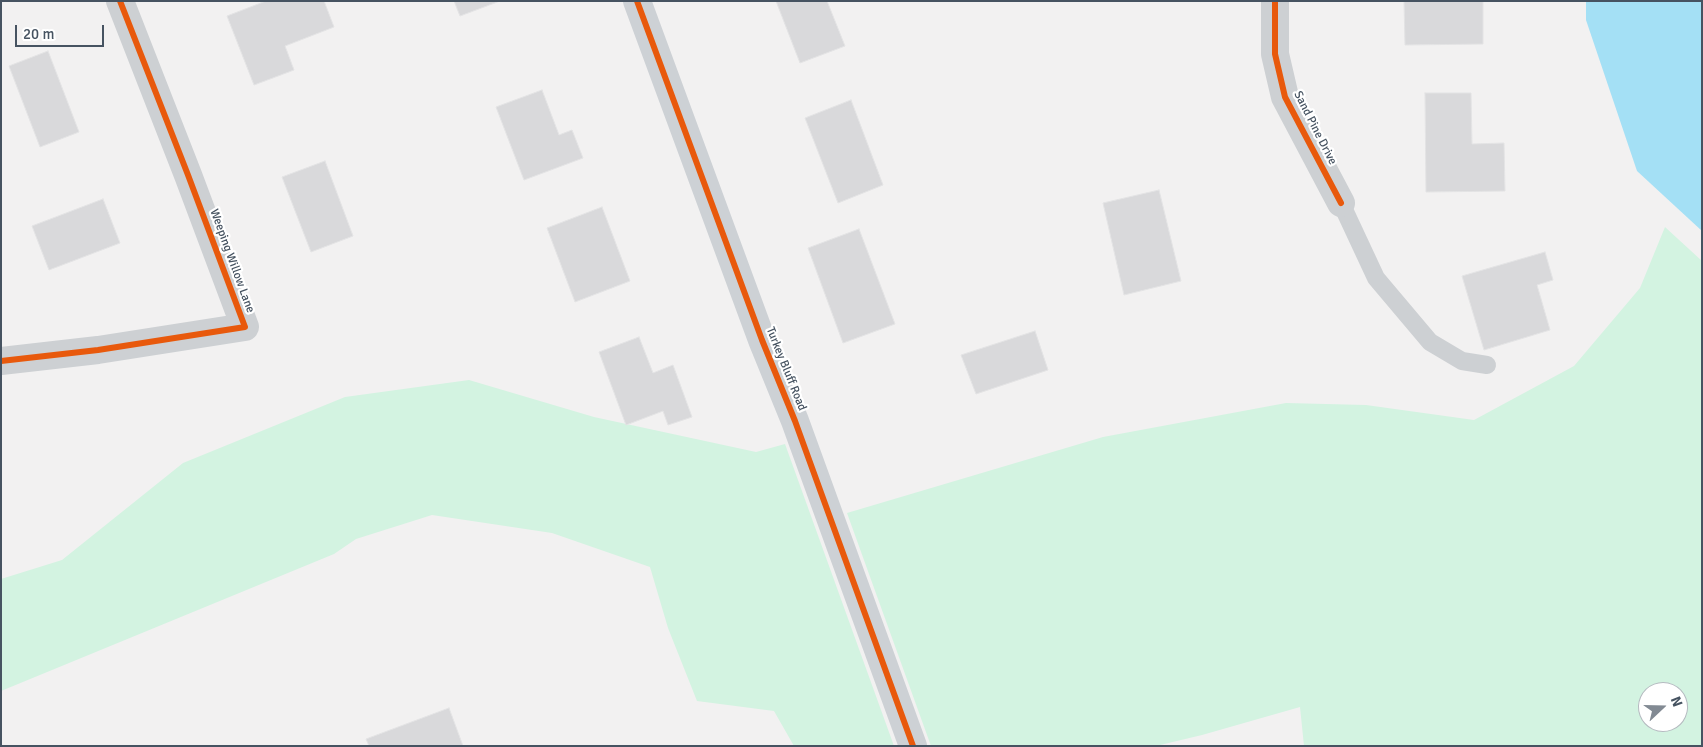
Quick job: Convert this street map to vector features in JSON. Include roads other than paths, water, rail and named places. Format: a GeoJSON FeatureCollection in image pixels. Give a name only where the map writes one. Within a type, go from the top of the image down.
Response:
{"type":"FeatureCollection","features":[{"type":"Feature","properties":{"kind":"street","name":"Weeping Willow Lane"},"geometry":{"type":"LineString","coordinates":[[1,361],[98,350],[245,327],[120,1]]}},
{"type":"Feature","properties":{"kind":"street","name":"Turkey Bluff Road"},"geometry":{"type":"LineString","coordinates":[[638,1],[762,340],[795,421],[913,746]]}},
{"type":"Feature","properties":{"kind":"street","name":"Sand Pine Drive"},"geometry":{"type":"LineString","coordinates":[[1275,1],[1276,54],[1285,97],[1341,203]]}},
{"type":"Feature","properties":{"kind":"lane"},"geometry":{"type":"LineString","coordinates":[[1341,203],[1376,278],[1430,342],[1462,361],[1487,365]]}},
{"type":"Feature","properties":{"kind":"water"},"geometry":{"type":"Polygon","coordinates":[[[1586,1],[1702,1],[1702,231],[1637,171],[1586,20],[1586,1]]]}}]}
